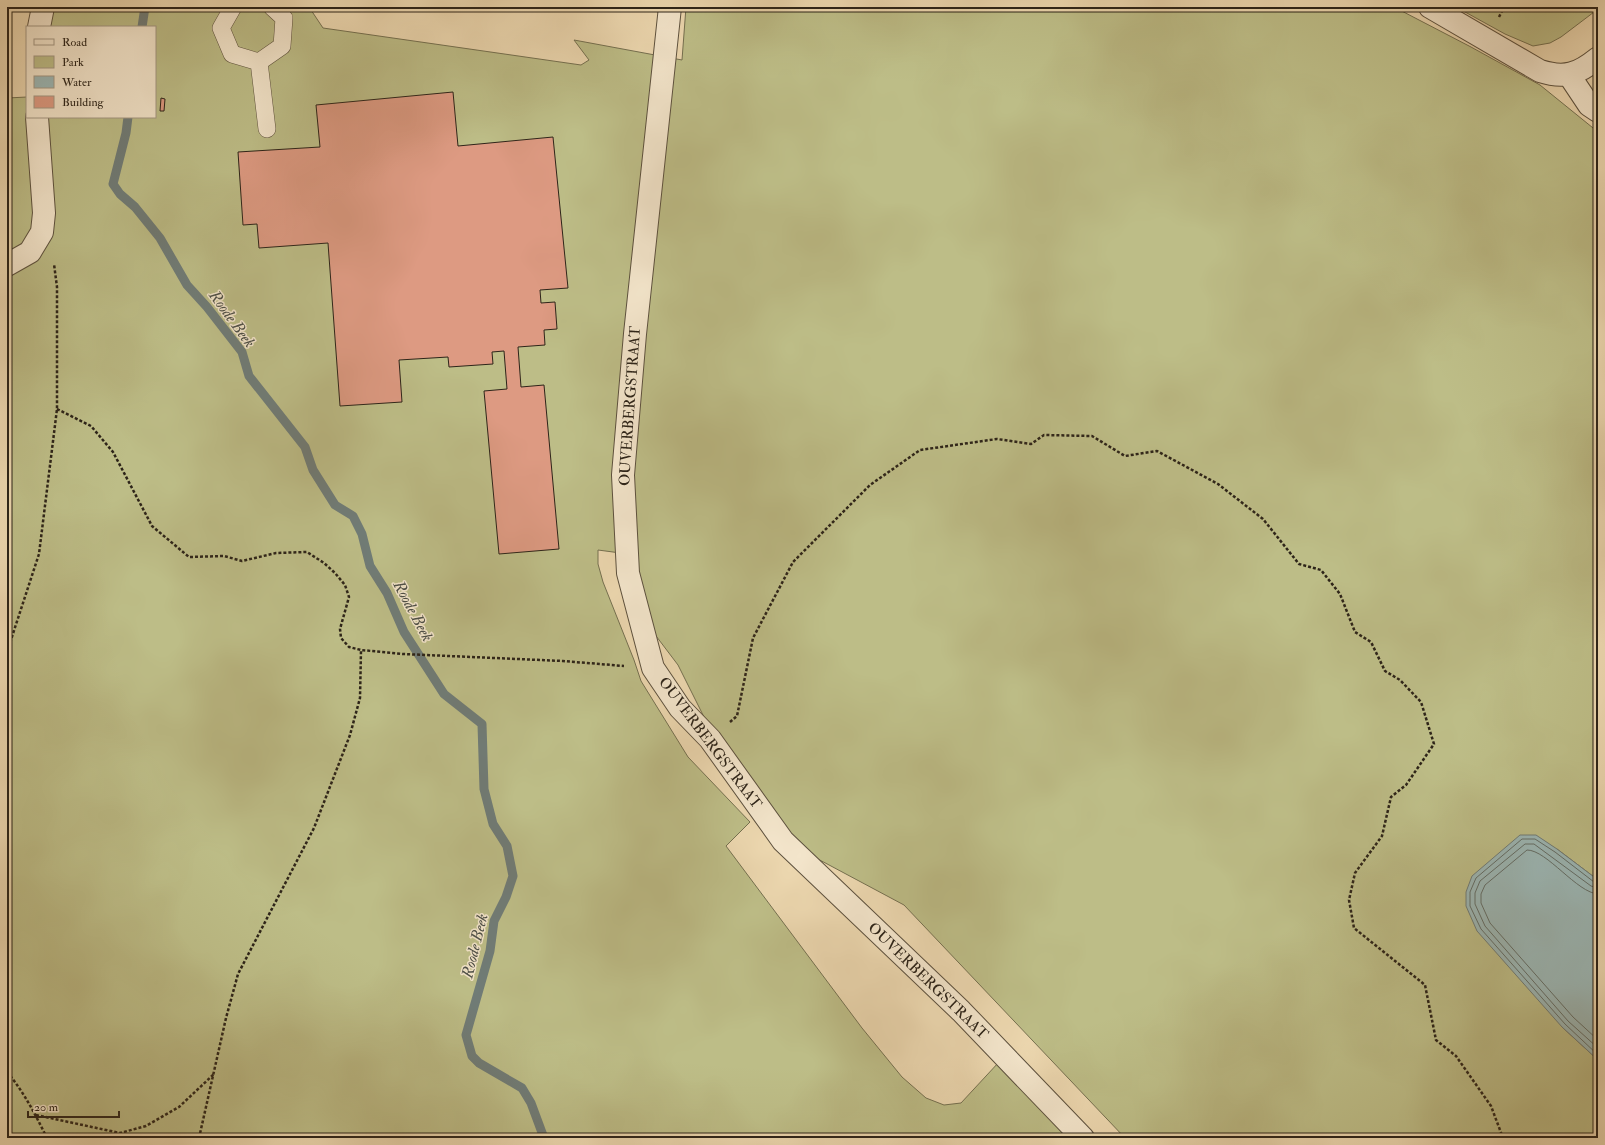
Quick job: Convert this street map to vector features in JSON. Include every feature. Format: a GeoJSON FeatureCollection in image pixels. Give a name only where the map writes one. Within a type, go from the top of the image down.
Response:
{"type":"FeatureCollection","features":[{"type":"Feature","properties":{"kind":"street"},"geometry":{"type":"LineString","coordinates":[[39,26],[43,7]]}},
{"type":"Feature","properties":{"kind":"street","name":"OUVERBERGSTRAAT"},"geometry":{"type":"LineString","coordinates":[[670,7],[634,334],[623,475],[628,573],[653,668],[680,708],[710,739],[784,841],[961,1011],[1083,1138]]}},
{"type":"Feature","properties":{"kind":"street"},"geometry":{"type":"LineString","coordinates":[[1430,7],[1540,71],[1553,75],[1569,75],[1588,66],[1598,58]]}},
{"type":"Feature","properties":{"kind":"street"},"geometry":{"type":"LineString","coordinates":[[1569,75],[1589,105],[1598,111]]}},
{"type":"Feature","properties":{"kind":"street"},"geometry":{"type":"LineString","coordinates":[[7,265],[30,252],[42,232],[44,213],[37,118]]}},
{"type":"Feature","properties":{"kind":"lane"},"geometry":{"type":"LineString","coordinates":[[233,7],[222,28],[232,54],[259,62]]}},
{"type":"Feature","properties":{"kind":"lane"},"geometry":{"type":"LineString","coordinates":[[259,62],[282,46],[284,18],[272,7]]}},
{"type":"Feature","properties":{"kind":"lane"},"geometry":{"type":"LineString","coordinates":[[259,62],[267,129]]}},
{"type":"Feature","properties":{"kind":"path"},"geometry":{"type":"LineString","coordinates":[[7,652],[40,554],[57,409],[57,287],[53,259],[42,232]]}},
{"type":"Feature","properties":{"kind":"path"},"geometry":{"type":"LineString","coordinates":[[57,409],[91,426],[113,452],[152,526],[189,557],[224,556],[242,561],[276,553],[307,552],[324,563],[345,585],[349,597],[340,629],[341,638],[349,648],[403,654],[563,661],[653,668]]}},
{"type":"Feature","properties":{"kind":"path"},"geometry":{"type":"LineString","coordinates":[[710,739],[737,716],[753,638],[793,562],[870,485],[920,450],[997,439],[1031,444],[1044,435],[1092,436],[1125,456],[1157,451],[1218,484],[1263,519],[1299,564],[1321,570],[1340,594],[1355,632],[1371,642],[1385,671],[1400,680],[1420,702],[1434,744],[1406,786],[1391,796],[1382,836],[1355,873],[1349,900],[1354,928],[1425,985],[1436,1040],[1456,1056],[1491,1106],[1503,1138]]}},
{"type":"Feature","properties":{"kind":"path"},"geometry":{"type":"LineString","coordinates":[[199,1138],[226,1018],[238,974],[314,828],[350,735],[360,698],[361,650]]}},
{"type":"Feature","properties":{"kind":"path"},"geometry":{"type":"LineString","coordinates":[[7,1072],[18,1085],[36,1115],[47,1138]]}},
{"type":"Feature","properties":{"kind":"path"},"geometry":{"type":"LineString","coordinates":[[36,1115],[120,1133],[146,1126],[179,1107],[214,1073]]}},
{"type":"Feature","properties":{"kind":"green space"},"geometry":{"type":"Polygon","coordinates":[[[53,7],[309,7],[323,28],[581,65],[589,60],[574,40],[682,60],[686,7],[1394,7],[1540,85],[1598,132],[1598,880],[1557,849],[1562,1027],[1598,1060],[1598,1138],[1125,1138],[904,905],[801,850],[713,735],[678,665],[647,624],[628,554],[598,550],[598,564],[603,582],[641,681],[688,757],[750,822],[726,846],[862,1028],[902,1077],[926,1098],[944,1105],[961,1103],[999,1062],[1068,1138],[7,1138],[7,98],[26,97],[26,118],[156,118],[156,26],[45,26],[53,7]]]}},
{"type":"Feature","properties":{"kind":"green space"},"geometry":{"type":"Polygon","coordinates":[[[1456,7],[1598,7],[1598,9],[1561,37],[1550,43],[1533,46],[1505,34],[1456,7]]]}},
{"type":"Feature","properties":{"kind":"water"},"geometry":{"type":"Polygon","coordinates":[[[1520,835],[1536,835],[1598,880],[1598,1060],[1562,1027],[1477,931],[1466,906],[1466,892],[1472,876],[1520,835]]]}},
{"type":"Feature","properties":{"kind":"building"},"geometry":{"type":"Polygon","coordinates":[[[453,92],[458,146],[553,137],[568,288],[540,290],[541,303],[555,302],[557,329],[544,330],[545,345],[518,347],[521,387],[544,385],[559,549],[499,554],[484,391],[507,389],[504,351],[492,352],[493,364],[449,367],[448,357],[399,360],[402,402],[340,406],[328,243],[259,248],[257,224],[243,225],[238,152],[320,147],[316,105],[453,92]]]}},
{"type":"Feature","properties":{"kind":"building"},"geometry":{"type":"Polygon","coordinates":[[[161,98],[165,99],[164,111],[160,111],[161,98]]]}},
{"type":"Feature","properties":{"kind":"waterway","name":"Roode Beek"},"geometry":{"type":"LineString","coordinates":[[142,26],[145,7]]}},
{"type":"Feature","properties":{"kind":"waterway","name":"Roode Beek"},"geometry":{"type":"LineString","coordinates":[[128,118],[126,133],[113,184],[120,194],[135,207],[160,238],[187,285],[207,307],[242,352],[249,376],[305,447],[313,470],[335,505],[353,516],[362,534],[370,566],[387,593],[404,632],[444,694],[482,724],[484,789],[493,824],[507,846],[513,876],[506,897],[494,921],[490,951],[466,1035],[472,1056],[479,1063],[522,1088],[531,1103],[544,1138]]}}]}
